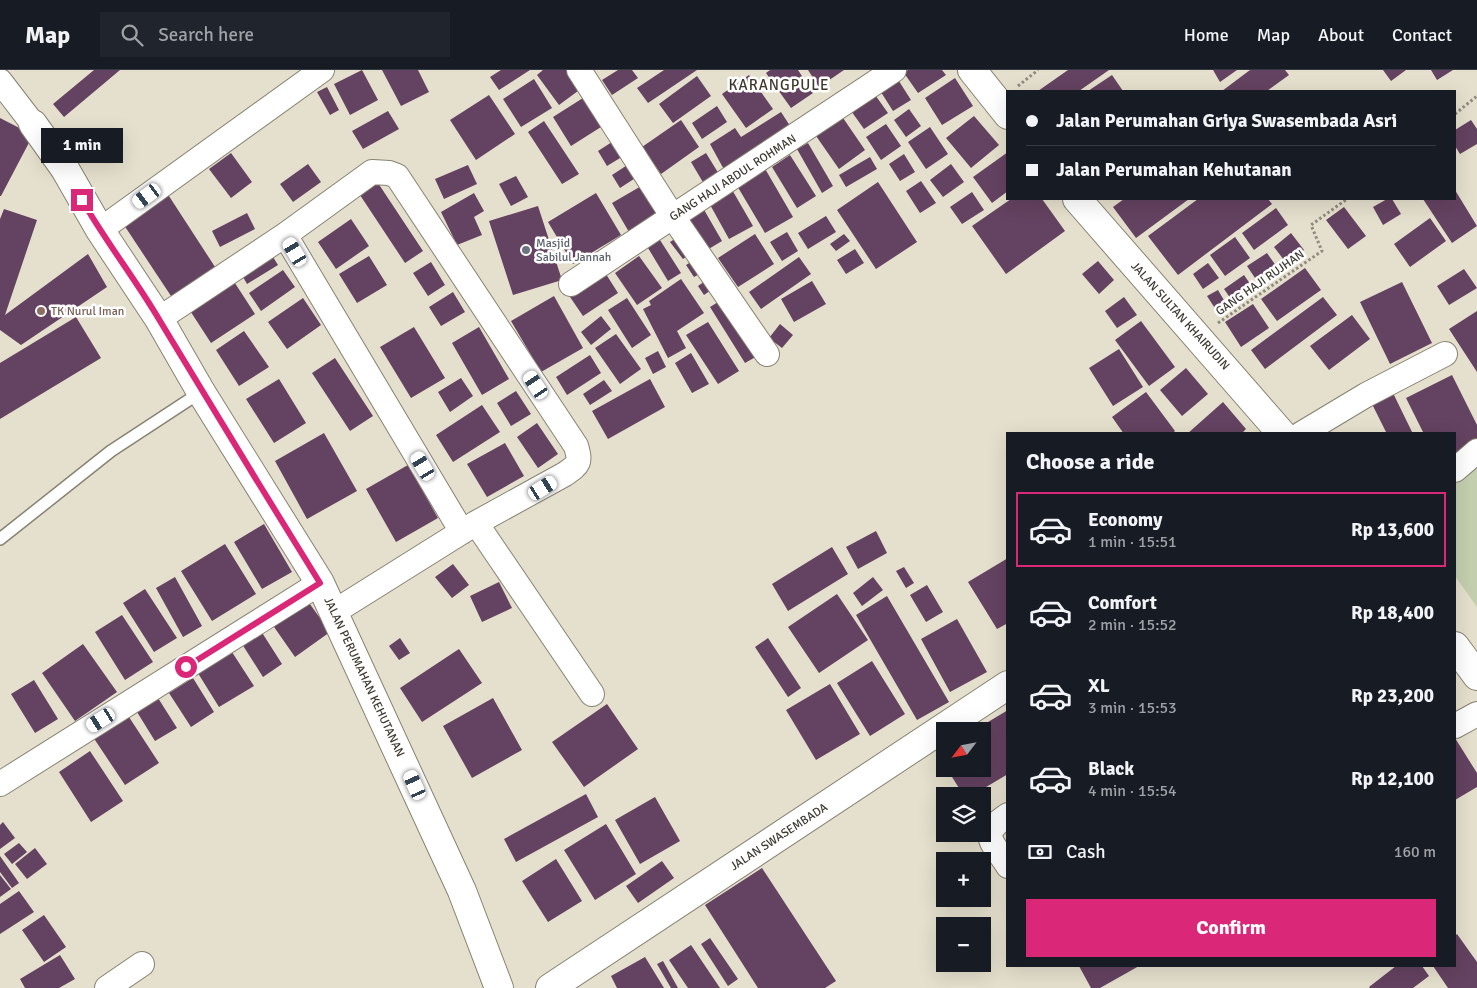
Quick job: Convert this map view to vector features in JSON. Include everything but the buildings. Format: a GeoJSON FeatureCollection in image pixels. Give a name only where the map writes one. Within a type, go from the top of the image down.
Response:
{"type":"FeatureCollection","features":[{"type":"Feature","properties":{"kind":"street"},"geometry":{"type":"LineString","coordinates":[[100,230],[322,70]]}},
{"type":"Feature","properties":{"kind":"street"},"geometry":{"type":"LineString","coordinates":[[579,70],[673,217],[766,354]]}},
{"type":"Feature","properties":{"kind":"street","name":"GANG HAJI ABDUL ROHMAN"},"geometry":{"type":"LineString","coordinates":[[571,284],[894,70]]}},
{"type":"Feature","properties":{"kind":"street"},"geometry":{"type":"LineString","coordinates":[[972,70],[1006,112]]}},
{"type":"Feature","properties":{"kind":"street","name":"JALAN PERUMAHAN KEHUTANAN"},"geometry":{"type":"LineString","coordinates":[[0,81],[65,169],[100,230],[159,319],[201,392],[320,583],[462,891],[499,988]]}},
{"type":"Feature","properties":{"kind":"street"},"geometry":{"type":"LineString","coordinates":[[159,319],[285,235],[372,172],[389,173],[397,176],[576,446],[580,459],[577,466],[543,488],[469,527],[334,612]]}},
{"type":"Feature","properties":{"kind":"street","name":"JALAN SULTAN KHAIRUDIN"},"geometry":{"type":"LineString","coordinates":[[1078,200],[1280,432]]}},
{"type":"Feature","properties":{"kind":"street"},"geometry":{"type":"LineString","coordinates":[[285,235],[469,527],[592,694]]}},
{"type":"Feature","properties":{"kind":"street"},"geometry":{"type":"LineString","coordinates":[[1304,432],[1366,395],[1445,354]]}},
{"type":"Feature","properties":{"kind":"street"},"geometry":{"type":"LineString","coordinates":[[1456,469],[1477,451]]}},
{"type":"Feature","properties":{"kind":"street"},"geometry":{"type":"LineString","coordinates":[[0,784],[320,583]]}},
{"type":"Feature","properties":{"kind":"street"},"geometry":{"type":"LineString","coordinates":[[1456,647],[1477,676]]}},
{"type":"Feature","properties":{"kind":"street","name":"JALAN SWASEMBADA"},"geometry":{"type":"LineString","coordinates":[[550,988],[1006,686]]}},
{"type":"Feature","properties":{"kind":"street"},"geometry":{"type":"LineString","coordinates":[[1456,725],[1477,714]]}},
{"type":"Feature","properties":{"kind":"street"},"geometry":{"type":"LineString","coordinates":[[1006,816],[991,827],[989,833],[991,840],[1006,863]]}},
{"type":"Feature","properties":{"kind":"street"},"geometry":{"type":"LineString","coordinates":[[107,988],[142,964]]}},
{"type":"Feature","properties":{"kind":"lane"},"geometry":{"type":"LineString","coordinates":[[0,539],[110,451],[201,392]]}},
{"type":"Feature","properties":{"kind":"path"},"geometry":{"type":"LineString","coordinates":[[1013,90],[1038,70]]}},
{"type":"Feature","properties":{"kind":"path"},"geometry":{"type":"LineString","coordinates":[[1456,113],[1477,96]]}},
{"type":"Feature","properties":{"kind":"path","name":"GANG HAJI RUJHAN"},"geometry":{"type":"LineString","coordinates":[[1198,336],[1322,251],[1311,225],[1346,200]]}},
{"type":"Feature","properties":{"kind":"green space"},"geometry":{"type":"Polygon","coordinates":[[[1477,460],[1477,607],[1456,577],[1456,474],[1477,460]]]}},
{"type":"Feature","properties":{"kind":"place","name":"Masjid Sabilul Jannah"},"geometry":{"type":"Point","coordinates":[526,250]}},
{"type":"Feature","properties":{"kind":"place","name":"TK Nurul Iman"},"geometry":{"type":"Point","coordinates":[41,311]}},
{"type":"Feature","properties":{"kind":"district","name":"KARANGPULE"},"geometry":{"type":"Point","coordinates":[779,85]}},
{"type":"Feature","properties":{"kind":"route"},"geometry":{"type":"LineString","coordinates":[[82,200],[159,319],[201,392],[320,583],[186,667]]}}]}
